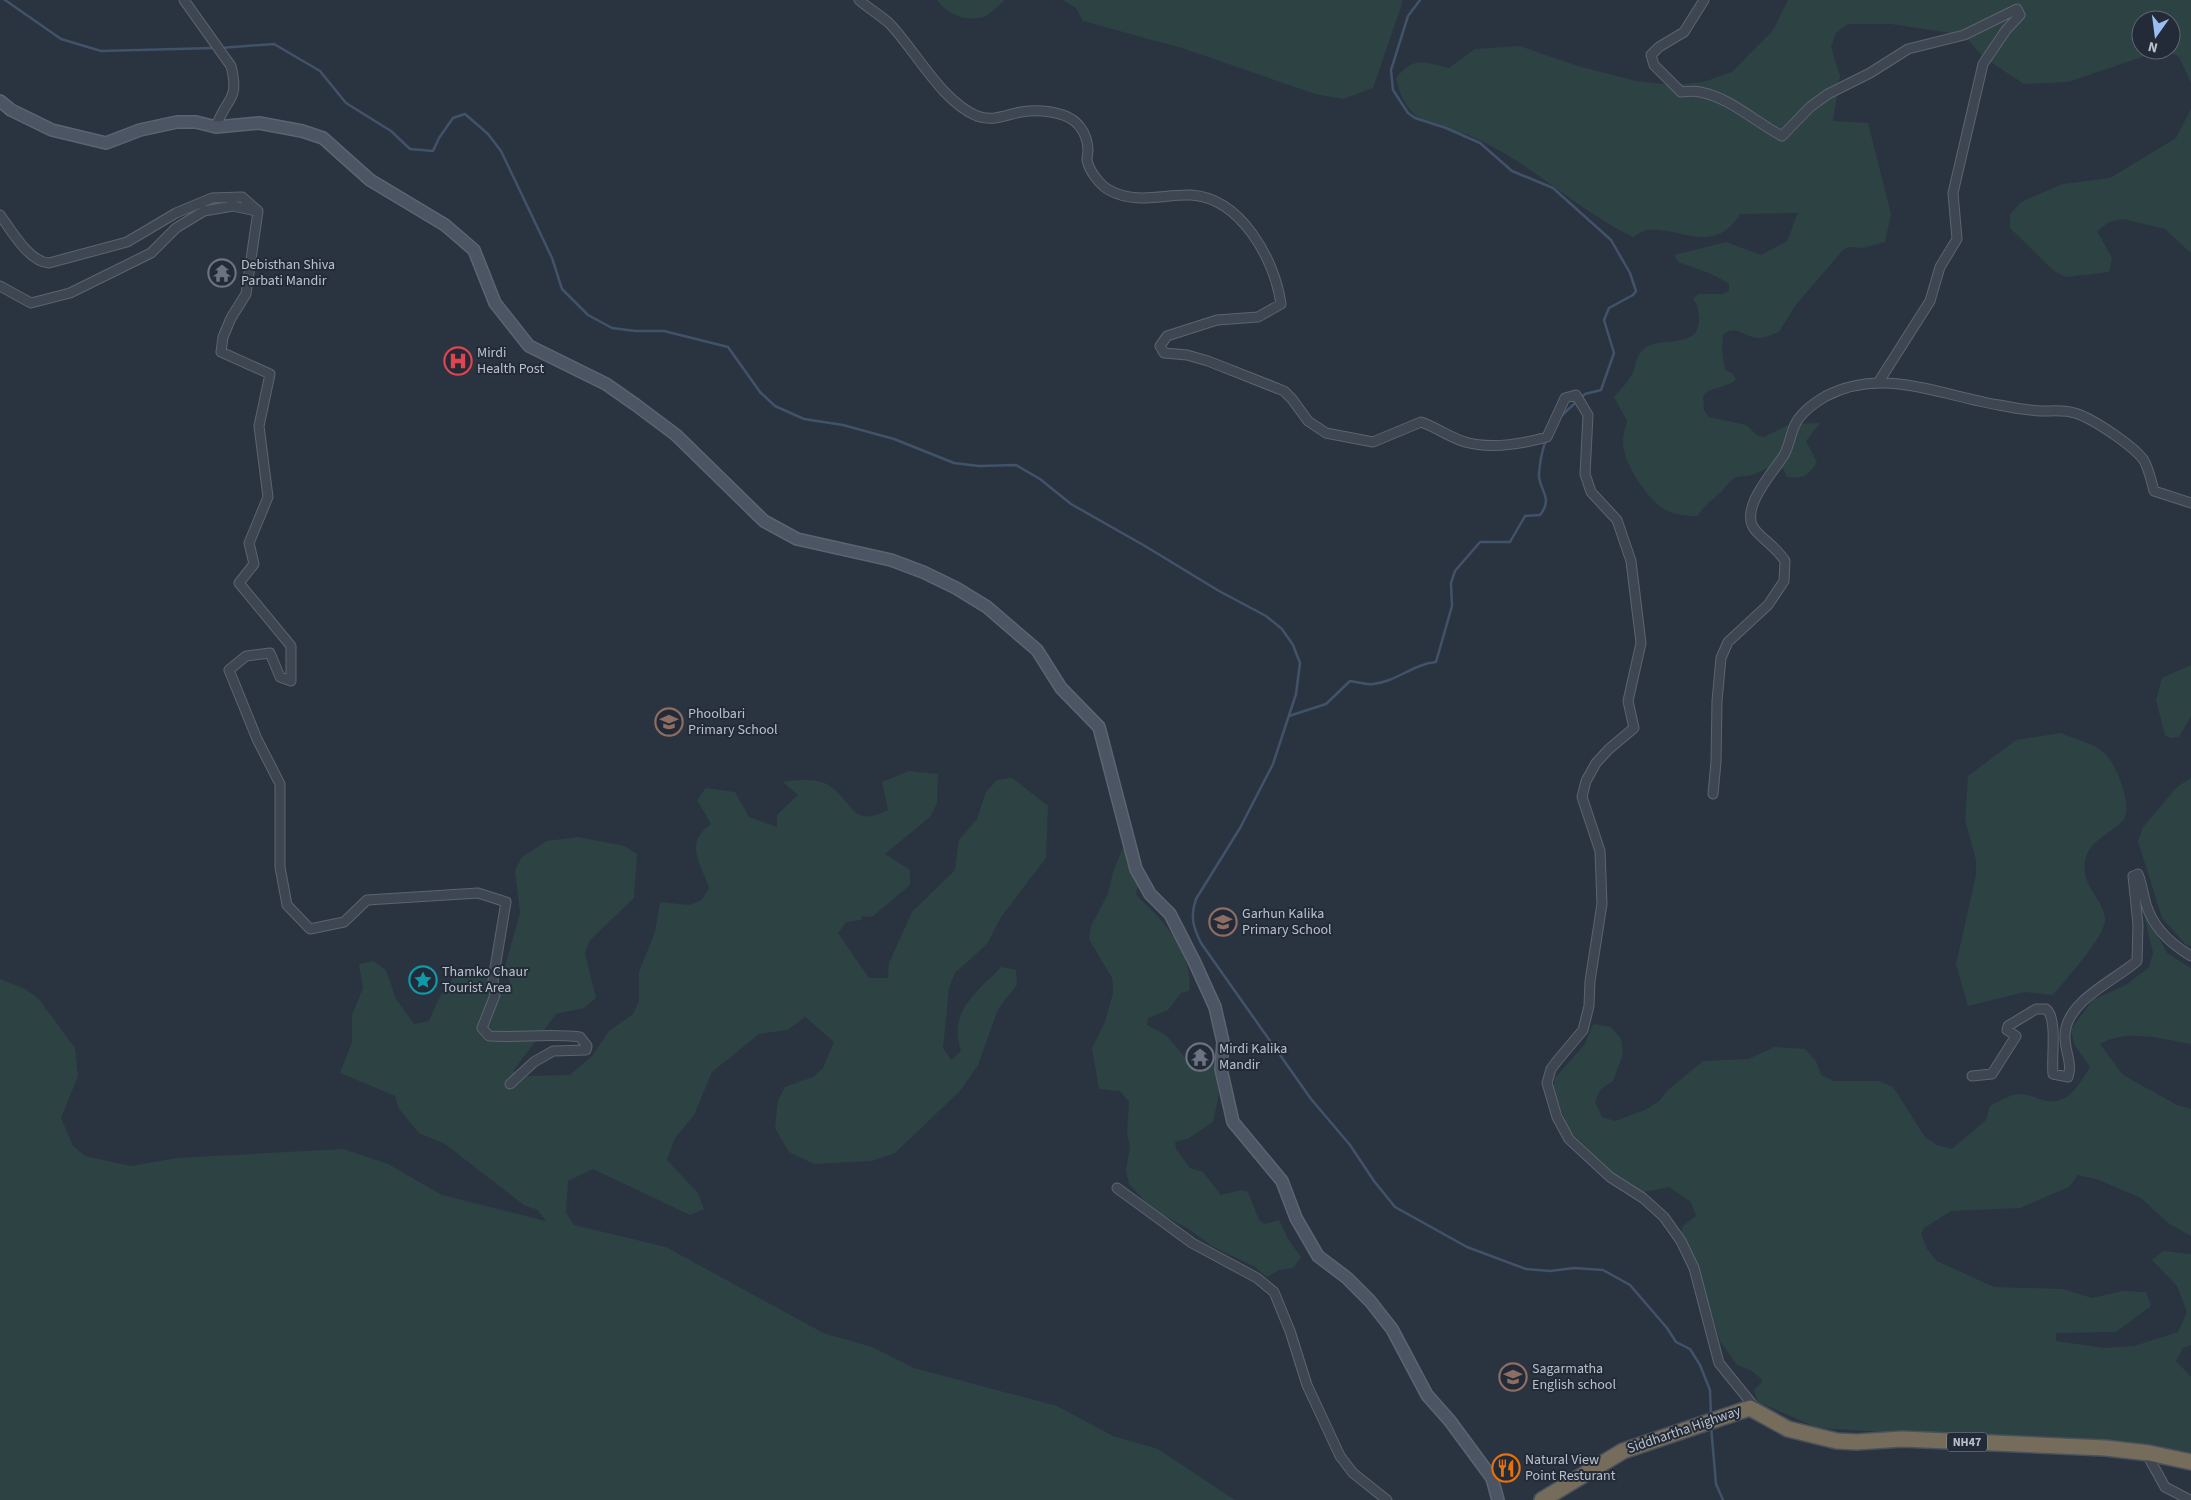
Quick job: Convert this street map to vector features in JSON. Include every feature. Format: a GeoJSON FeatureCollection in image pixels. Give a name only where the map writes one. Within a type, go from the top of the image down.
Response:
{"type":"FeatureCollection","features":[{"type":"Feature","properties":{"kind":"highway","name":"Siddhartha Highway"},"geometry":{"type":"LineString","coordinates":[[1542,1500],[1623,1451],[1754,1410],[1788,1429],[1837,1441],[1857,1442],[1902,1439],[2105,1448],[2149,1453],[2191,1462]]}},
{"type":"Feature","properties":{"kind":"street"},"geometry":{"type":"LineString","coordinates":[[184,0],[210,34],[227,60],[232,72],[235,91],[216,127]]}},
{"type":"Feature","properties":{"kind":"street"},"geometry":{"type":"LineString","coordinates":[[859,0],[888,22],[952,100],[977,116],[996,120],[1022,112],[1039,111],[1062,115],[1076,122],[1082,130],[1088,146],[1087,161],[1098,182],[1108,190],[1124,196],[1144,199],[1191,195],[1213,199],[1239,219],[1256,240],[1268,262],[1277,285],[1281,304],[1258,317],[1217,320],[1167,336],[1160,346],[1164,353],[1187,355],[1208,361],[1284,391],[1316,428],[1326,433],[1373,442],[1421,422],[1466,442],[1522,444],[1547,437],[1565,398],[1576,395],[1579,399],[1588,415],[1585,474],[1591,492],[1617,520],[1623,536],[1631,562],[1641,644],[1628,701],[1634,728],[1609,748],[1596,763],[1586,781],[1582,797],[1600,851],[1602,904],[1590,981],[1590,1006],[1583,1030],[1551,1069],[1547,1083],[1557,1117],[1569,1139],[1610,1177],[1643,1198],[1664,1217],[1681,1241],[1694,1268],[1719,1363],[1754,1410]]}},
{"type":"Feature","properties":{"kind":"street"},"geometry":{"type":"LineString","coordinates":[[1704,0],[1684,32],[1659,47],[1651,55],[1654,65],[1681,92],[1698,91],[1727,101],[1763,126],[1782,136],[1810,107],[1828,94],[1870,73],[1908,48],[1964,35],[2018,9],[2020,15],[2006,30],[1983,64],[1953,194],[1957,239],[1940,267],[1930,301],[1878,383]]}},
{"type":"Feature","properties":{"kind":"street"},"geometry":{"type":"LineString","coordinates":[[0,101],[11,110],[52,130],[106,143],[140,130],[177,122],[196,122],[216,127],[259,123],[302,131],[323,138],[370,180],[446,225],[474,250],[494,303],[529,346],[606,384],[636,405],[676,435],[764,521],[797,540],[891,560],[923,572],[956,588],[987,607],[1037,650],[1061,688],[1099,727],[1136,869],[1150,894],[1170,914],[1215,1008],[1224,1042],[1221,1069],[1233,1122],[1282,1181],[1296,1218],[1318,1256],[1347,1278],[1370,1300],[1392,1328],[1427,1395],[1450,1421],[1492,1478],[1498,1500]]}},
{"type":"Feature","properties":{"kind":"street"},"geometry":{"type":"LineString","coordinates":[[0,215],[18,241],[41,263],[49,263],[127,242],[176,213],[212,198],[242,198],[258,211]]}},
{"type":"Feature","properties":{"kind":"street"},"geometry":{"type":"LineString","coordinates":[[0,286],[31,303],[70,293],[151,253],[176,228],[204,211],[232,206],[258,211]]}},
{"type":"Feature","properties":{"kind":"street"},"geometry":{"type":"LineString","coordinates":[[258,211],[246,294],[229,324],[221,352],[270,374],[259,426],[268,497],[249,543],[254,564],[239,583],[291,646],[291,681],[280,677],[270,653],[246,656],[229,670],[257,739],[280,784],[280,866],[287,905],[310,929],[344,922],[367,900],[478,893],[506,902],[494,980],[495,995],[482,1028],[489,1036],[513,1037],[549,1034],[580,1037],[587,1046],[586,1050],[553,1051],[534,1062],[510,1084]]}},
{"type":"Feature","properties":{"kind":"street"},"geometry":{"type":"LineString","coordinates":[[1713,794],[1721,658],[1728,642],[1768,605],[1784,581],[1785,561],[1773,546],[1756,531],[1751,522],[1754,498],[1790,445],[1794,426],[1809,407],[1827,396],[1859,384],[1878,383],[1912,385],[1998,405],[2040,411],[2067,410],[2086,417],[2130,446],[2143,459],[2154,491],[2191,503]]}},
{"type":"Feature","properties":{"kind":"street"},"geometry":{"type":"LineString","coordinates":[[1972,1076],[1992,1074],[2016,1036],[2007,1030],[2008,1026],[2036,1009],[2046,1009],[2050,1012],[2052,1021],[2053,1074],[2068,1077],[2071,1068],[2065,1033],[2068,1023],[2078,1007],[2090,994],[2136,961],[2138,925],[2133,876],[2138,874],[2150,916],[2160,931],[2173,944],[2191,956]]}},
{"type":"Feature","properties":{"kind":"street"},"geometry":{"type":"LineString","coordinates":[[1117,1188],[1192,1243],[1257,1278],[1274,1292],[1290,1331],[1307,1385],[1340,1456],[1353,1473],[1387,1500]]}},
{"type":"Feature","properties":{"kind":"street"},"geometry":{"type":"LineString","coordinates":[[2149,1453],[2149,1458],[2165,1487],[2190,1500]]}},
{"type":"Feature","properties":{"kind":"green space"},"geometry":{"type":"Polygon","coordinates":[[[937,0],[1005,0],[986,16],[963,18],[951,13],[937,0]]]}},
{"type":"Feature","properties":{"kind":"green space"},"geometry":{"type":"Polygon","coordinates":[[[1063,0],[1402,0],[1402,4],[1373,88],[1343,99],[1315,94],[1185,49],[1083,21],[1076,8],[1063,0]]]}},
{"type":"Feature","properties":{"kind":"green space"},"geometry":{"type":"Polygon","coordinates":[[[1788,0],[2191,0],[2191,83],[2180,60],[2181,10],[2131,10],[2131,60],[2133,60],[2068,82],[2024,84],[1983,57],[1964,35],[1891,24],[1848,24],[1836,33],[1831,47],[1840,76],[1833,121],[1868,123],[1891,214],[1885,242],[1863,248],[1848,247],[1842,251],[1795,306],[1779,332],[1759,338],[1751,337],[1735,330],[1731,330],[1723,335],[1722,349],[1725,370],[1732,373],[1736,379],[1703,396],[1704,410],[1709,417],[1746,425],[1757,435],[1764,437],[1790,424],[1820,423],[1806,441],[1817,462],[1811,471],[1802,477],[1787,477],[1784,471],[1777,466],[1752,475],[1735,478],[1706,505],[1698,516],[1681,515],[1668,511],[1657,504],[1636,478],[1623,448],[1627,421],[1614,397],[1630,378],[1638,356],[1645,348],[1660,343],[1686,339],[1698,328],[1697,305],[1693,299],[1698,294],[1721,294],[1729,291],[1729,284],[1723,280],[1678,262],[1674,255],[1726,242],[1761,255],[1787,241],[1798,213],[1740,214],[1730,227],[1719,234],[1708,237],[1647,230],[1633,237],[1593,214],[1496,149],[1475,138],[1426,121],[1415,115],[1402,98],[1396,78],[1408,66],[1420,62],[1449,68],[1475,49],[1520,46],[1578,66],[1636,81],[1673,85],[1703,82],[1732,72],[1773,30],[1788,0]]]}},
{"type":"Feature","properties":{"kind":"green space"},"geometry":{"type":"Polygon","coordinates":[[[2191,109],[2191,253],[2165,229],[2123,219],[2109,222],[2097,231],[2112,258],[2109,272],[2066,277],[2054,271],[2010,228],[2010,214],[2021,202],[2063,184],[2110,178],[2176,138],[2191,109]]]}},
{"type":"Feature","properties":{"kind":"green space"},"geometry":{"type":"Polygon","coordinates":[[[2191,665],[2191,716],[2179,737],[2171,738],[2165,735],[2156,700],[2162,678],[2191,665]]]}},
{"type":"Feature","properties":{"kind":"green space"},"geometry":{"type":"Polygon","coordinates":[[[2061,733],[2089,744],[2103,752],[2118,775],[2125,796],[2126,814],[2123,821],[2095,843],[2087,854],[2085,861],[2086,878],[2103,911],[2104,925],[2085,957],[2053,995],[2025,992],[1968,1006],[1956,964],[1976,875],[1976,860],[1965,820],[1968,776],[2016,740],[2061,733]]]}},
{"type":"Feature","properties":{"kind":"green space"},"geometry":{"type":"Polygon","coordinates":[[[909,771],[938,774],[937,803],[930,817],[885,854],[910,870],[910,885],[872,917],[862,916],[861,920],[846,922],[838,933],[869,978],[888,978],[889,963],[912,912],[955,870],[959,840],[977,819],[986,792],[997,780],[1012,778],[1048,806],[1046,858],[1001,917],[987,944],[955,973],[949,988],[943,1048],[951,1060],[961,1051],[958,1024],[967,1004],[1001,967],[1016,970],[1017,985],[998,1009],[978,1065],[961,1090],[895,1153],[872,1161],[814,1164],[789,1152],[775,1128],[778,1100],[785,1087],[813,1077],[823,1068],[834,1042],[804,1016],[804,1018],[787,1030],[759,1034],[712,1072],[694,1115],[675,1138],[667,1160],[698,1193],[704,1209],[690,1215],[593,1169],[568,1181],[566,1212],[574,1225],[666,1247],[823,1333],[872,1347],[914,1368],[1057,1406],[1113,1436],[1158,1449],[1235,1500],[0,1500],[0,979],[25,989],[38,998],[75,1048],[78,1076],[61,1118],[73,1146],[85,1156],[131,1166],[177,1158],[343,1149],[388,1164],[442,1195],[546,1221],[538,1210],[524,1205],[445,1144],[419,1133],[399,1109],[395,1096],[340,1073],[352,1042],[352,1015],[363,988],[359,964],[373,961],[386,970],[396,999],[414,1024],[429,1021],[445,988],[458,975],[476,973],[490,979],[513,994],[505,966],[520,913],[515,870],[522,857],[547,841],[578,837],[624,846],[637,854],[634,898],[590,940],[585,953],[596,998],[584,1008],[556,1014],[513,1071],[526,1076],[570,1075],[593,1055],[609,1031],[633,1014],[639,1001],[639,972],[655,932],[660,902],[689,905],[702,900],[709,888],[696,853],[698,838],[711,824],[697,800],[706,788],[735,792],[749,817],[777,827],[777,815],[798,795],[783,782],[806,780],[818,781],[828,785],[854,811],[859,815],[866,816],[876,815],[888,810],[882,782],[909,771]]]}},
{"type":"Feature","properties":{"kind":"green space"},"geometry":{"type":"Polygon","coordinates":[[[2191,778],[2191,946],[2186,945],[2162,918],[2138,841],[2143,827],[2177,787],[2191,778]]]}},
{"type":"Feature","properties":{"kind":"green space"},"geometry":{"type":"Polygon","coordinates":[[[1124,845],[1138,884],[1136,895],[1156,914],[1174,938],[1187,964],[1189,977],[1189,991],[1181,993],[1168,1010],[1148,1018],[1147,1025],[1166,1035],[1194,1068],[1215,1065],[1219,1094],[1213,1122],[1189,1138],[1175,1142],[1176,1149],[1190,1168],[1203,1172],[1221,1195],[1242,1190],[1248,1192],[1259,1220],[1265,1224],[1279,1220],[1288,1239],[1301,1257],[1293,1268],[1279,1270],[1267,1277],[1255,1267],[1212,1246],[1187,1228],[1153,1210],[1129,1184],[1126,1170],[1130,1147],[1127,1133],[1129,1102],[1120,1091],[1099,1089],[1092,1048],[1105,1022],[1113,993],[1112,978],[1089,939],[1091,926],[1108,894],[1113,872],[1124,845]]]}},
{"type":"Feature","properties":{"kind":"green space"},"geometry":{"type":"Polygon","coordinates":[[[2144,915],[2167,953],[2191,968],[2191,1044],[2145,1036],[2133,1036],[2110,1039],[2100,1044],[2123,1075],[2177,1105],[2191,1109],[2191,1236],[2168,1223],[2141,1198],[2099,1180],[2078,1175],[2069,1187],[2020,1208],[1951,1211],[1924,1228],[1921,1234],[1927,1249],[1937,1261],[1994,1287],[2063,1289],[2092,1298],[2123,1291],[2146,1292],[2151,1306],[2116,1332],[2056,1333],[2056,1341],[2104,1348],[2134,1346],[2178,1332],[2187,1312],[2177,1286],[2152,1260],[2163,1251],[2191,1254],[2191,1345],[2183,1348],[2176,1361],[2191,1377],[2191,1457],[2115,1440],[1993,1439],[1818,1428],[1758,1402],[1754,1390],[1762,1382],[1762,1379],[1750,1370],[1737,1365],[1720,1341],[1697,1266],[1681,1233],[1683,1226],[1696,1216],[1691,1202],[1669,1187],[1644,1192],[1622,1182],[1570,1131],[1555,1096],[1553,1088],[1555,1078],[1585,1044],[1593,1024],[1611,1027],[1621,1039],[1623,1054],[1613,1081],[1601,1089],[1595,1102],[1602,1117],[1615,1121],[1645,1110],[1659,1101],[1668,1090],[1703,1061],[1748,1059],[1775,1047],[1805,1049],[1816,1061],[1821,1075],[1834,1081],[1879,1081],[1893,1087],[1925,1137],[1937,1145],[1952,1149],[1986,1120],[1990,1106],[2000,1100],[2023,1094],[2046,1101],[2061,1100],[2078,1086],[2090,1067],[2074,1044],[2071,1029],[2093,1000],[2126,985],[2149,967],[2153,953],[2144,915]]]}},
{"type":"Feature","properties":{"kind":"waterway"},"geometry":{"type":"LineString","coordinates":[[5,0],[61,39],[101,51],[214,48]]}},
{"type":"Feature","properties":{"kind":"waterway"},"geometry":{"type":"LineString","coordinates":[[1420,0],[1408,16],[1391,70],[1393,90],[1408,113],[1415,118],[1446,128],[1480,143],[1512,171],[1553,188],[1611,240],[1630,273],[1636,291],[1633,295],[1609,308],[1604,320],[1614,353],[1601,390],[1585,394],[1560,417]]}},
{"type":"Feature","properties":{"kind":"waterway"},"geometry":{"type":"LineString","coordinates":[[220,48],[274,44],[320,71],[346,103],[391,131],[410,149],[433,151],[439,138],[453,118],[465,114],[488,134],[501,151],[552,258],[562,289],[588,315],[612,328],[635,331],[664,331],[728,347],[760,392],[775,406],[804,419],[843,425],[894,439],[954,463],[979,466],[1016,465],[1040,479],[1071,504],[1219,591],[1266,616],[1282,629],[1293,645],[1300,663],[1296,694],[1273,764],[1240,828],[1196,899],[1193,921],[1201,943],[1311,1099],[1350,1145],[1374,1181],[1395,1207],[1467,1247],[1526,1269],[1550,1271],[1574,1268],[1603,1270],[1630,1285],[1667,1328],[1676,1342],[1690,1349],[1700,1365],[1710,1390],[1711,1416]]}},
{"type":"Feature","properties":{"kind":"waterway"},"geometry":{"type":"LineString","coordinates":[[1289,716],[1326,704],[1350,681],[1367,684],[1381,683],[1420,666],[1436,662],[1452,606],[1451,583],[1455,571],[1480,542],[1510,542],[1525,516],[1540,515],[1544,509],[1546,500],[1539,477],[1541,458],[1546,441]]}},
{"type":"Feature","properties":{"kind":"waterway"},"geometry":{"type":"LineString","coordinates":[[1711,1426],[1716,1484],[1723,1500]]}},
{"type":"Feature","properties":{"kind":"place","name":"Debisthan Shiva Parbati Mandir"},"geometry":{"type":"Point","coordinates":[222,273]}},
{"type":"Feature","properties":{"kind":"place","name":"Mirdi Health Post"},"geometry":{"type":"Point","coordinates":[458,361]}},
{"type":"Feature","properties":{"kind":"place","name":"Phoolbari Primary School"},"geometry":{"type":"Point","coordinates":[669,722]}},
{"type":"Feature","properties":{"kind":"place","name":"Garhun Kalika Primary School"},"geometry":{"type":"Point","coordinates":[1223,922]}},
{"type":"Feature","properties":{"kind":"place","name":"Thamko Chaur Tourist Area"},"geometry":{"type":"Point","coordinates":[423,980]}},
{"type":"Feature","properties":{"kind":"place","name":"Mirdi Kalika Mandir"},"geometry":{"type":"Point","coordinates":[1200,1057]}},
{"type":"Feature","properties":{"kind":"place","name":"Sagarmatha English school"},"geometry":{"type":"Point","coordinates":[1513,1377]}},
{"type":"Feature","properties":{"kind":"place","name":"Natural View Point Resturant"},"geometry":{"type":"Point","coordinates":[1506,1468]}}]}
